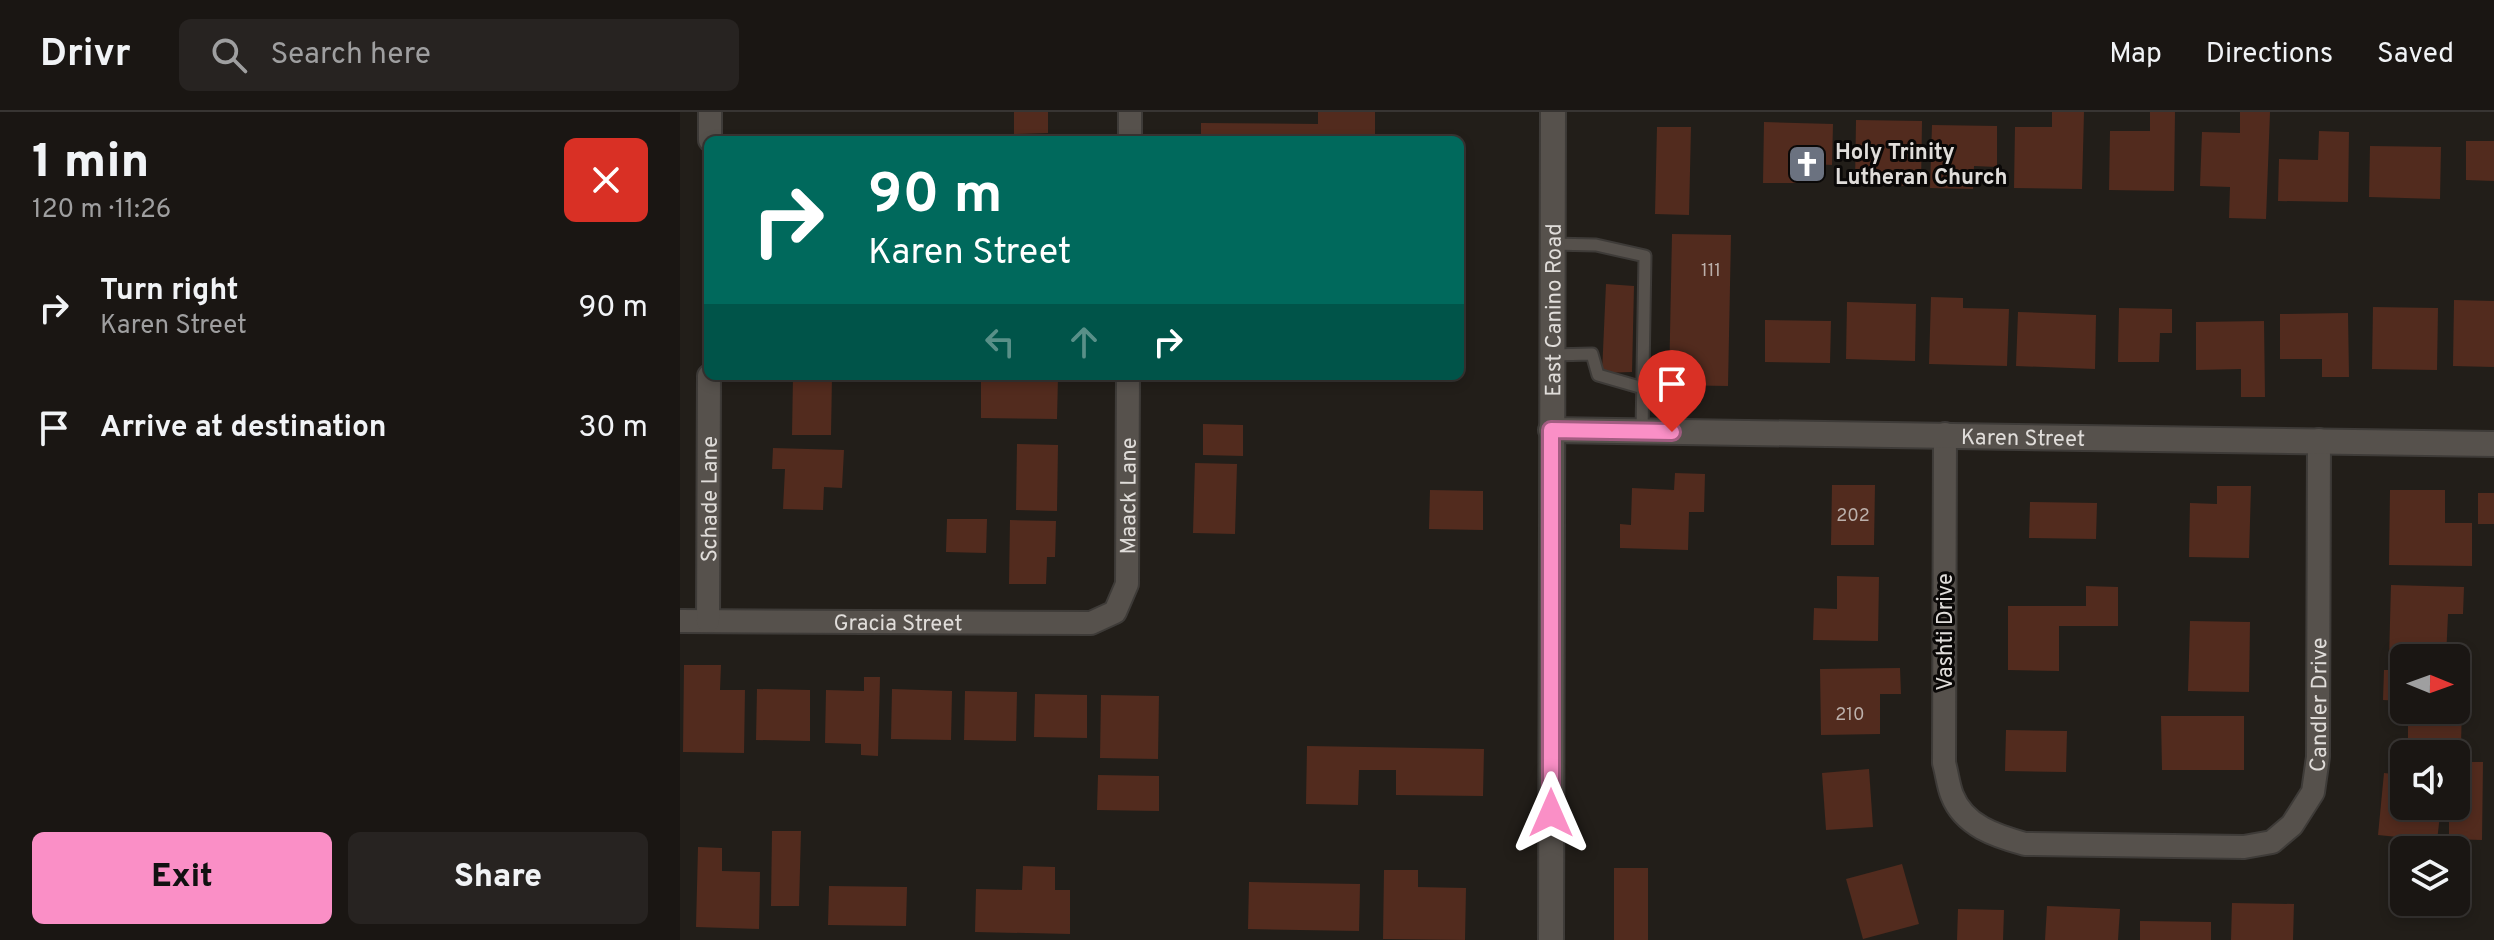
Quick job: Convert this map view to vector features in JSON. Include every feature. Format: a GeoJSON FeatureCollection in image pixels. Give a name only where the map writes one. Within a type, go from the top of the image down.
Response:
{"type":"FeatureCollection","features":[{"type":"Feature","properties":{"kind":"street"},"geometry":{"type":"LineString","coordinates":[[710,112],[710,136]]}},
{"type":"Feature","properties":{"kind":"street"},"geometry":{"type":"LineString","coordinates":[[1130,112],[1130,136]]}},
{"type":"Feature","properties":{"kind":"street","name":"East Canino Road"},"geometry":{"type":"LineString","coordinates":[[1551,940],[1553,112]]}},
{"type":"Feature","properties":{"kind":"street","name":"Schade Lane"},"geometry":{"type":"LineString","coordinates":[[708,621],[709,380]]}},
{"type":"Feature","properties":{"kind":"street","name":"Maack Lane"},"geometry":{"type":"LineString","coordinates":[[1115,612],[1127,584],[1128,380]]}},
{"type":"Feature","properties":{"kind":"street","name":"Karen Street"},"geometry":{"type":"LineString","coordinates":[[1551,430],[2494,444]]}},
{"type":"Feature","properties":{"kind":"street","name":"Vashti Drive"},"geometry":{"type":"LineString","coordinates":[[1945,434],[1944,763],[1953,798],[1972,823]]}},
{"type":"Feature","properties":{"kind":"street","name":"Candler Drive"},"geometry":{"type":"LineString","coordinates":[[1972,823],[1996,836],[2025,844],[2244,847],[2272,842],[2292,825],[2313,792],[2318,757],[2319,440]]}},
{"type":"Feature","properties":{"kind":"street","name":"Gracia Street"},"geometry":{"type":"LineString","coordinates":[[680,621],[1091,623],[1115,612]]}},
{"type":"Feature","properties":{"kind":"lane"},"geometry":{"type":"LineString","coordinates":[[1552,244],[1596,245],[1645,256],[1642,431]]}},
{"type":"Feature","properties":{"kind":"lane"},"geometry":{"type":"LineString","coordinates":[[1551,355],[1592,354],[1598,375],[1643,388]]}},
{"type":"Feature","properties":{"kind":"building"},"geometry":{"type":"Polygon","coordinates":[[[1014,112],[1048,112],[1048,133],[1014,134],[1014,112]]]}},
{"type":"Feature","properties":{"kind":"building"},"geometry":{"type":"Polygon","coordinates":[[[1318,112],[1375,112],[1375,136],[1201,136],[1201,123],[1318,124],[1318,112]]]}},
{"type":"Feature","properties":{"kind":"building"},"geometry":{"type":"Polygon","coordinates":[[[2052,112],[2084,112],[2082,189],[2014,188],[2015,127],[2052,127],[2052,112]]]}},
{"type":"Feature","properties":{"kind":"building"},"geometry":{"type":"Polygon","coordinates":[[[2150,112],[2175,112],[2174,191],[2109,190],[2110,131],[2150,131],[2150,112]]]}},
{"type":"Feature","properties":{"kind":"building"},"geometry":{"type":"Polygon","coordinates":[[[2240,112],[2270,112],[2266,219],[2229,218],[2230,187],[2200,186],[2202,132],[2240,133],[2240,112]]]}},
{"type":"Feature","properties":{"kind":"building"},"geometry":{"type":"Polygon","coordinates":[[[1856,120],[1922,121],[1921,186],[1855,185],[1856,120]]]}},
{"type":"Feature","properties":{"kind":"building"},"geometry":{"type":"Polygon","coordinates":[[[1764,122],[1833,124],[1832,165],[1812,164],[1811,183],[1763,183],[1764,122]]]}},
{"type":"Feature","properties":{"kind":"building"},"geometry":{"type":"Polygon","coordinates":[[[1932,125],[1997,126],[1997,167],[1974,166],[1973,189],[1930,188],[1932,125]]]}},
{"type":"Feature","properties":{"kind":"building"},"geometry":{"type":"Polygon","coordinates":[[[1657,127],[1691,127],[1689,215],[1655,214],[1657,127]]]}},
{"type":"Feature","properties":{"kind":"building"},"geometry":{"type":"Polygon","coordinates":[[[2319,131],[2349,132],[2348,202],[2278,201],[2279,159],[2318,160],[2319,131]]]}},
{"type":"Feature","properties":{"kind":"building"},"geometry":{"type":"Polygon","coordinates":[[[2466,141],[2494,141],[2494,181],[2466,180],[2466,141]]]}},
{"type":"Feature","properties":{"kind":"building"},"geometry":{"type":"Polygon","coordinates":[[[2370,146],[2441,147],[2440,199],[2369,197],[2370,146]]]}},
{"type":"Feature","properties":{"kind":"building"},"geometry":{"type":"Polygon","coordinates":[[[1672,234],[1731,235],[1728,386],[1669,385],[1672,234]]]}},
{"type":"Feature","properties":{"kind":"building"},"geometry":{"type":"Polygon","coordinates":[[[1606,284],[1634,286],[1632,372],[1602,373],[1606,284]]]}},
{"type":"Feature","properties":{"kind":"building"},"geometry":{"type":"Polygon","coordinates":[[[1931,297],[1963,298],[1963,308],[2009,309],[2007,366],[1929,364],[1931,297]]]}},
{"type":"Feature","properties":{"kind":"building"},"geometry":{"type":"Polygon","coordinates":[[[2454,300],[2494,301],[2494,367],[2453,366],[2454,300]]]}},
{"type":"Feature","properties":{"kind":"building"},"geometry":{"type":"Polygon","coordinates":[[[1847,302],[1916,304],[1915,361],[1846,359],[1847,302]]]}},
{"type":"Feature","properties":{"kind":"building"},"geometry":{"type":"Polygon","coordinates":[[[2373,307],[2438,308],[2437,370],[2372,369],[2373,307]]]}},
{"type":"Feature","properties":{"kind":"building"},"geometry":{"type":"Polygon","coordinates":[[[2119,308],[2172,309],[2172,333],[2160,333],[2159,362],[2118,362],[2119,308]]]}},
{"type":"Feature","properties":{"kind":"building"},"geometry":{"type":"Polygon","coordinates":[[[2018,312],[2096,315],[2095,369],[2016,366],[2018,312]]]}},
{"type":"Feature","properties":{"kind":"building"},"geometry":{"type":"Polygon","coordinates":[[[2348,313],[2349,377],[2322,377],[2322,359],[2280,359],[2280,314],[2348,313]]]}},
{"type":"Feature","properties":{"kind":"building"},"geometry":{"type":"Polygon","coordinates":[[[1765,320],[1831,321],[1830,363],[1765,362],[1765,320]]]}},
{"type":"Feature","properties":{"kind":"building"},"geometry":{"type":"Polygon","coordinates":[[[2264,321],[2265,397],[2241,397],[2241,369],[2196,370],[2196,322],[2264,321]]]}},
{"type":"Feature","properties":{"kind":"building"},"geometry":{"type":"Polygon","coordinates":[[[793,380],[832,380],[831,435],[792,435],[793,380]]]}},
{"type":"Feature","properties":{"kind":"building"},"geometry":{"type":"Polygon","coordinates":[[[981,380],[1058,380],[1057,419],[981,418],[981,380]]]}},
{"type":"Feature","properties":{"kind":"building"},"geometry":{"type":"Polygon","coordinates":[[[1203,424],[1243,425],[1243,456],[1203,455],[1203,424]]]}},
{"type":"Feature","properties":{"kind":"building"},"geometry":{"type":"Polygon","coordinates":[[[1017,444],[1058,445],[1057,511],[1016,510],[1017,444]]]}},
{"type":"Feature","properties":{"kind":"building"},"geometry":{"type":"Polygon","coordinates":[[[773,448],[844,450],[842,488],[824,487],[823,510],[783,509],[785,469],[772,469],[773,448]]]}},
{"type":"Feature","properties":{"kind":"building"},"geometry":{"type":"Polygon","coordinates":[[[1195,463],[1237,464],[1235,534],[1193,533],[1195,463]]]}},
{"type":"Feature","properties":{"kind":"building"},"geometry":{"type":"Polygon","coordinates":[[[1675,473],[1705,474],[1704,512],[1689,512],[1688,550],[1620,548],[1620,524],[1631,525],[1632,488],[1674,490],[1675,473]]]}},
{"type":"Feature","properties":{"kind":"building"},"geometry":{"type":"Polygon","coordinates":[[[1832,485],[1875,485],[1874,545],[1831,545],[1832,485]]]}},
{"type":"Feature","properties":{"kind":"building"},"geometry":{"type":"Polygon","coordinates":[[[2217,486],[2251,486],[2249,558],[2189,557],[2190,503],[2217,504],[2217,486]]]}},
{"type":"Feature","properties":{"kind":"building"},"geometry":{"type":"Polygon","coordinates":[[[1430,490],[1483,491],[1483,530],[1429,529],[1430,490]]]}},
{"type":"Feature","properties":{"kind":"building"},"geometry":{"type":"Polygon","coordinates":[[[2390,490],[2445,490],[2445,523],[2472,523],[2472,566],[2389,565],[2390,490]]]}},
{"type":"Feature","properties":{"kind":"building"},"geometry":{"type":"Polygon","coordinates":[[[2478,493],[2494,493],[2494,524],[2478,524],[2478,493]]]}},
{"type":"Feature","properties":{"kind":"building"},"geometry":{"type":"Polygon","coordinates":[[[2030,502],[2097,503],[2096,539],[2029,538],[2030,502]]]}},
{"type":"Feature","properties":{"kind":"building"},"geometry":{"type":"Polygon","coordinates":[[[947,519],[987,519],[986,553],[946,552],[947,519]]]}},
{"type":"Feature","properties":{"kind":"building"},"geometry":{"type":"Polygon","coordinates":[[[1010,520],[1056,521],[1055,557],[1047,557],[1046,584],[1009,584],[1010,520]]]}},
{"type":"Feature","properties":{"kind":"building"},"geometry":{"type":"Polygon","coordinates":[[[1837,576],[1879,577],[1878,641],[1813,640],[1814,608],[1837,609],[1837,576]]]}},
{"type":"Feature","properties":{"kind":"building"},"geometry":{"type":"Polygon","coordinates":[[[2391,585],[2464,587],[2463,614],[2448,614],[2447,644],[2390,644],[2389,659],[2391,585]]]}},
{"type":"Feature","properties":{"kind":"building"},"geometry":{"type":"Polygon","coordinates":[[[2086,586],[2118,587],[2118,626],[2059,626],[2059,671],[2008,670],[2008,606],[2086,606],[2086,586]]]}},
{"type":"Feature","properties":{"kind":"building"},"geometry":{"type":"Polygon","coordinates":[[[2190,621],[2250,622],[2249,692],[2188,691],[2190,621]]]}},
{"type":"Feature","properties":{"kind":"building"},"geometry":{"type":"Polygon","coordinates":[[[684,665],[721,665],[720,690],[745,690],[744,753],[683,752],[684,665]]]}},
{"type":"Feature","properties":{"kind":"building"},"geometry":{"type":"Polygon","coordinates":[[[1900,668],[1901,694],[1880,694],[1880,734],[1821,735],[1820,669],[1900,668]]]}},
{"type":"Feature","properties":{"kind":"building"},"geometry":{"type":"Polygon","coordinates":[[[2384,670],[2390,670],[2390,700],[2383,700],[2384,670]]]}},
{"type":"Feature","properties":{"kind":"building"},"geometry":{"type":"Polygon","coordinates":[[[864,677],[880,677],[878,756],[861,755],[861,744],[825,743],[826,690],[864,691],[864,677]]]}},
{"type":"Feature","properties":{"kind":"building"},"geometry":{"type":"Polygon","coordinates":[[[757,689],[810,690],[810,741],[756,740],[757,689]]]}},
{"type":"Feature","properties":{"kind":"building"},"geometry":{"type":"Polygon","coordinates":[[[892,689],[952,691],[951,740],[891,739],[892,689]]]}},
{"type":"Feature","properties":{"kind":"building"},"geometry":{"type":"Polygon","coordinates":[[[965,691],[1017,692],[1016,741],[964,740],[965,691]]]}},
{"type":"Feature","properties":{"kind":"building"},"geometry":{"type":"Polygon","coordinates":[[[1035,694],[1087,695],[1087,738],[1034,737],[1035,694]]]}},
{"type":"Feature","properties":{"kind":"building"},"geometry":{"type":"Polygon","coordinates":[[[1101,695],[1159,696],[1158,759],[1100,758],[1101,695]]]}},
{"type":"Feature","properties":{"kind":"building"},"geometry":{"type":"Polygon","coordinates":[[[2161,716],[2244,716],[2244,770],[2162,770],[2161,716]]]}},
{"type":"Feature","properties":{"kind":"building"},"geometry":{"type":"Polygon","coordinates":[[[2408,724],[2462,724],[2461,740],[2408,740],[2408,724]]]}},
{"type":"Feature","properties":{"kind":"building"},"geometry":{"type":"Polygon","coordinates":[[[2006,730],[2067,731],[2066,772],[2005,771],[2006,730]]]}},
{"type":"Feature","properties":{"kind":"building"},"geometry":{"type":"Polygon","coordinates":[[[1307,746],[1484,749],[1483,796],[1396,795],[1396,770],[1359,770],[1358,805],[1306,804],[1307,746]]]}},
{"type":"Feature","properties":{"kind":"building"},"geometry":{"type":"Polygon","coordinates":[[[2470,762],[2483,762],[2482,840],[2470,840],[2470,836],[2449,836],[2449,820],[2470,820],[2470,762]]]}},
{"type":"Feature","properties":{"kind":"building"},"geometry":{"type":"Polygon","coordinates":[[[1869,769],[1873,827],[1826,830],[1822,773],[1869,769]]]}},
{"type":"Feature","properties":{"kind":"building"},"geometry":{"type":"Polygon","coordinates":[[[2384,773],[2390,774],[2390,820],[2439,820],[2438,836],[2378,835],[2384,773]]]}},
{"type":"Feature","properties":{"kind":"building"},"geometry":{"type":"Polygon","coordinates":[[[1098,775],[1159,776],[1159,811],[1097,810],[1098,775]]]}},
{"type":"Feature","properties":{"kind":"building"},"geometry":{"type":"Polygon","coordinates":[[[772,831],[801,831],[799,906],[771,906],[772,831]]]}},
{"type":"Feature","properties":{"kind":"building"},"geometry":{"type":"Polygon","coordinates":[[[698,847],[722,848],[722,871],[760,872],[759,929],[696,927],[698,847]]]}},
{"type":"Feature","properties":{"kind":"building"},"geometry":{"type":"Polygon","coordinates":[[[1902,864],[1919,924],[1863,939],[1846,879],[1902,864]]]}},
{"type":"Feature","properties":{"kind":"building"},"geometry":{"type":"Polygon","coordinates":[[[1023,866],[1055,867],[1055,890],[1070,890],[1070,934],[975,932],[976,889],[1022,890],[1023,866]]]}},
{"type":"Feature","properties":{"kind":"building"},"geometry":{"type":"Polygon","coordinates":[[[1614,868],[1648,868],[1648,940],[1614,940],[1614,868]]]}},
{"type":"Feature","properties":{"kind":"building"},"geometry":{"type":"Polygon","coordinates":[[[1384,870],[1418,870],[1418,887],[1466,888],[1465,940],[1383,939],[1384,870]]]}},
{"type":"Feature","properties":{"kind":"building"},"geometry":{"type":"Polygon","coordinates":[[[1249,882],[1360,884],[1359,931],[1248,929],[1249,882]]]}},
{"type":"Feature","properties":{"kind":"building"},"geometry":{"type":"Polygon","coordinates":[[[829,886],[907,887],[906,926],[828,925],[829,886]]]}},
{"type":"Feature","properties":{"kind":"building"},"geometry":{"type":"Polygon","coordinates":[[[2232,903],[2294,904],[2293,940],[2231,940],[2232,903]]]}},
{"type":"Feature","properties":{"kind":"building"},"geometry":{"type":"Polygon","coordinates":[[[2047,906],[2120,909],[2118,940],[2045,940],[2047,906]]]}},
{"type":"Feature","properties":{"kind":"building"},"geometry":{"type":"Polygon","coordinates":[[[1958,909],[2004,910],[2003,940],[1957,940],[1958,909]]]}},
{"type":"Feature","properties":{"kind":"building"},"geometry":{"type":"Polygon","coordinates":[[[2140,921],[2211,922],[2211,940],[2140,940],[2140,921]]]}},
{"type":"Feature","properties":{"kind":"place","name":"Holy Trinity Lutheran Church"},"geometry":{"type":"Point","coordinates":[1807,164]}},
{"type":"Feature","properties":{"kind":"route"},"geometry":{"type":"LineString","coordinates":[[1551,813],[1551,430],[1672,432]]}}]}
